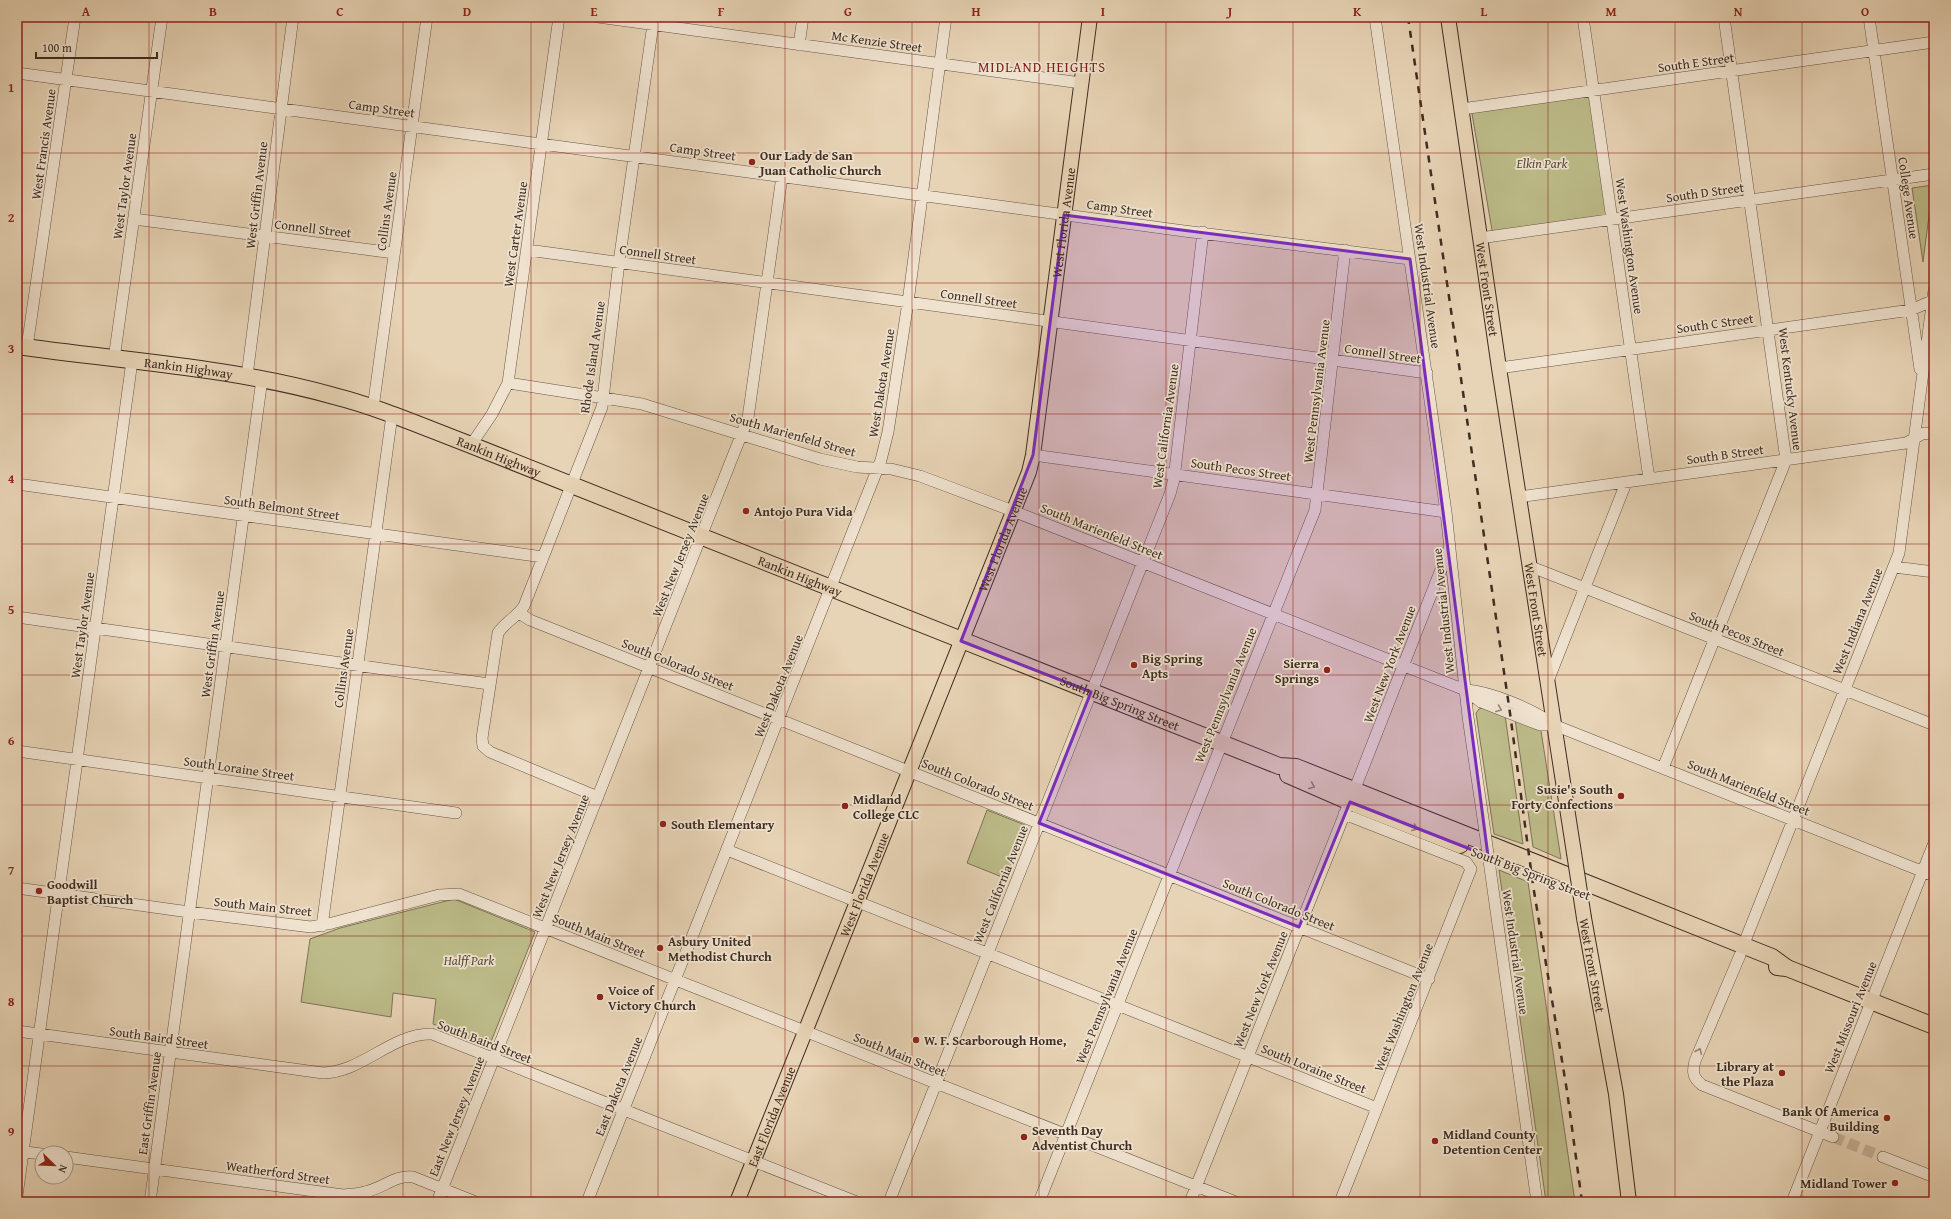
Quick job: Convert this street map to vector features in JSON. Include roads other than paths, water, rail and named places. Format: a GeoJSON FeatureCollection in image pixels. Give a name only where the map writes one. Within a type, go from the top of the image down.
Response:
{"type":"FeatureCollection","features":[{"type":"Feature","properties":{"kind":"highway","name":"Rankin Highway"},"geometry":{"type":"LineString","coordinates":[[22,346],[254,378],[330,394],[373,408],[471,445],[961,641]]}},
{"type":"Feature","properties":{"kind":"highway","name":"South Big Spring Street"},"geometry":{"type":"LineString","coordinates":[[961,641],[1279,766],[1289,776],[1349,802],[1742,950],[1772,957],[1787,968],[1934,1026]]}},
{"type":"Feature","properties":{"kind":"main road","name":"West Florida Avenue"},"geometry":{"type":"LineString","coordinates":[[805,1032],[1029,472],[1033,455],[1090,17]]}},
{"type":"Feature","properties":{"kind":"main road","name":"West Front Street"},"geometry":{"type":"LineString","coordinates":[[1448,17],[1499,368],[1547,682],[1584,918],[1616,1094],[1629,1202]]}},
{"type":"Feature","properties":{"kind":"main road","name":"East Florida Avenue"},"geometry":{"type":"LineString","coordinates":[[737,1202],[805,1032]]}},
{"type":"Feature","properties":{"kind":"street","name":"West Francis Avenue"},"geometry":{"type":"LineString","coordinates":[[22,346],[75,17]]}},
{"type":"Feature","properties":{"kind":"street","name":"West Taylor Avenue"},"geometry":{"type":"LineString","coordinates":[[114,359],[162,17]]}},
{"type":"Feature","properties":{"kind":"street","name":"West Griffin Avenue"},"geometry":{"type":"LineString","coordinates":[[189,912],[244,516],[264,236],[293,17]]}},
{"type":"Feature","properties":{"kind":"street","name":"Collins Avenue"},"geometry":{"type":"LineString","coordinates":[[373,408],[427,17]]}},
{"type":"Feature","properties":{"kind":"street","name":"West Carter Avenue"},"geometry":{"type":"LineString","coordinates":[[471,445],[492,414],[508,383],[528,250],[559,17]]}},
{"type":"Feature","properties":{"kind":"street","name":"Mc Kenzie Street"},"geometry":{"type":"LineString","coordinates":[[598,17],[654,21],[800,45],[1081,83]]}},
{"type":"Feature","properties":{"kind":"street"},"geometry":{"type":"LineString","coordinates":[[800,45],[803,17]]}},
{"type":"Feature","properties":{"kind":"street","name":"West Dakota Avenue"},"geometry":{"type":"LineString","coordinates":[[675,980],[878,468],[888,432],[908,302],[946,17]]}},
{"type":"Feature","properties":{"kind":"street","name":"West Industrial Avenue"},"geometry":{"type":"LineString","coordinates":[[1375,17],[1427,373],[1446,512],[1465,690],[1537,1202]]}},
{"type":"Feature","properties":{"kind":"street","name":"West Washington Avenue"},"geometry":{"type":"LineString","coordinates":[[1583,17],[1649,479]]}},
{"type":"Feature","properties":{"kind":"street","name":"West Kentucky Avenue"},"geometry":{"type":"LineString","coordinates":[[1663,768],[1786,460],[1724,17]]}},
{"type":"Feature","properties":{"kind":"street","name":"College Avenue"},"geometry":{"type":"LineString","coordinates":[[1869,17],[1922,383]]}},
{"type":"Feature","properties":{"kind":"street","name":"Rhode Island Avenue"},"geometry":{"type":"LineString","coordinates":[[598,797],[490,752],[485,749],[482,738],[489,684],[498,633],[519,613],[524,606],[599,416],[603,398],[619,262],[654,21]]}},
{"type":"Feature","properties":{"kind":"street","name":"South E Street"},"geometry":{"type":"LineString","coordinates":[[1462,110],[1934,42]]}},
{"type":"Feature","properties":{"kind":"street","name":"Camp Street"},"geometry":{"type":"LineString","coordinates":[[17,73],[1184,231],[1203,232],[1410,258]]}},
{"type":"Feature","properties":{"kind":"street","name":"South D Street"},"geometry":{"type":"LineString","coordinates":[[1480,238],[1934,174]]}},
{"type":"Feature","properties":{"kind":"street","name":"West New Jersey Avenue"},"geometry":{"type":"LineString","coordinates":[[546,928],[748,418],[782,176]]}},
{"type":"Feature","properties":{"kind":"street","name":"Connell Street"},"geometry":{"type":"LineString","coordinates":[[134,219],[394,253]]}},
{"type":"Feature","properties":{"kind":"street","name":"West California Avenue"},"geometry":{"type":"LineString","coordinates":[[889,1202],[1170,494],[1174,474],[1203,232]]}},
{"type":"Feature","properties":{"kind":"street","name":"Connell Street"},"geometry":{"type":"LineString","coordinates":[[528,250],[1427,373]]}},
{"type":"Feature","properties":{"kind":"street","name":"West Pennsylvania Avenue"},"geometry":{"type":"LineString","coordinates":[[1039,1202],[1272,614],[1315,510],[1334,360],[1345,250]]}},
{"type":"Feature","properties":{"kind":"street","name":"South C Street"},"geometry":{"type":"LineString","coordinates":[[1499,368],[1911,310],[1934,297]]}},
{"type":"Feature","properties":{"kind":"street","name":"West Indiana Avenue"},"geometry":{"type":"LineString","coordinates":[[1742,950],[1899,553],[1934,297]]}},
{"type":"Feature","properties":{"kind":"street","name":"West Taylor Avenue"},"geometry":{"type":"LineString","coordinates":[[17,1196],[20,1151],[39,1034],[59,893],[132,361]]}},
{"type":"Feature","properties":{"kind":"street","name":"South Marienfeld Street"},"geometry":{"type":"LineString","coordinates":[[508,383],[656,407],[826,460],[857,467],[891,469],[912,473],[1143,562],[1465,690],[1482,692],[1540,714],[1554,725],[1934,876]]}},
{"type":"Feature","properties":{"kind":"street","name":"Collins Avenue"},"geometry":{"type":"LineString","coordinates":[[322,926],[392,416]]}},
{"type":"Feature","properties":{"kind":"street","name":"South B Street"},"geometry":{"type":"LineString","coordinates":[[1519,498],[1906,443],[1924,433],[1934,435]]}},
{"type":"Feature","properties":{"kind":"street","name":"South Pecos Street"},"geometry":{"type":"LineString","coordinates":[[1033,455],[1446,512]]}},
{"type":"Feature","properties":{"kind":"street"},"geometry":{"type":"LineString","coordinates":[[1547,682],[1626,483]]}},
{"type":"Feature","properties":{"kind":"street","name":"South Belmont Street"},"geometry":{"type":"LineString","coordinates":[[17,484],[543,557]]}},
{"type":"Feature","properties":{"kind":"street","name":"West New York Avenue"},"geometry":{"type":"LineString","coordinates":[[1190,1202],[1450,547]]}},
{"type":"Feature","properties":{"kind":"street","name":"South Pecos Street"},"geometry":{"type":"LineString","coordinates":[[1529,566],[1934,725]]}},
{"type":"Feature","properties":{"kind":"street"},"geometry":{"type":"LineString","coordinates":[[1894,567],[1934,572]]}},
{"type":"Feature","properties":{"kind":"street","name":"South Colorado Street"},"geometry":{"type":"LineString","coordinates":[[519,613],[527,619],[1429,979]]}},
{"type":"Feature","properties":{"kind":"street"},"geometry":{"type":"LineString","coordinates":[[17,617],[489,684]]}},
{"type":"Feature","properties":{"kind":"street","name":"South Loraine Street"},"geometry":{"type":"LineString","coordinates":[[17,751],[456,813]]}},
{"type":"Feature","properties":{"kind":"street","name":"South Big Spring Street"},"geometry":{"type":"LineString","coordinates":[[1349,802],[1466,862],[1470,866]]}},
{"type":"Feature","properties":{"kind":"street","name":"West Missouri Avenue"},"geometry":{"type":"LineString","coordinates":[[1792,1202],[1934,843]]}},
{"type":"Feature","properties":{"kind":"street","name":"South Loraine Street"},"geometry":{"type":"LineString","coordinates":[[727,850],[1117,1006],[1378,1108]]}},
{"type":"Feature","properties":{"kind":"street","name":"West Washington Avenue"},"geometry":{"type":"LineString","coordinates":[[1340,1202],[1429,979],[1470,873],[1470,866]]}},
{"type":"Feature","properties":{"kind":"street","name":"South Main Street"},"geometry":{"type":"LineString","coordinates":[[17,888],[305,927],[322,926],[452,893],[463,895],[1236,1202]]}},
{"type":"Feature","properties":{"kind":"street","name":"East Griffin Avenue"},"geometry":{"type":"LineString","coordinates":[[150,1202],[189,912]]}},
{"type":"Feature","properties":{"kind":"street","name":"East New Jersey Avenue"},"geometry":{"type":"LineString","coordinates":[[436,1202],[546,928]]}},
{"type":"Feature","properties":{"kind":"street"},"geometry":{"type":"LineString","coordinates":[[1742,950],[1692,1070],[1696,1080],[1702,1085],[1834,1137]]}},
{"type":"Feature","properties":{"kind":"street","name":"East Dakota Avenue"},"geometry":{"type":"LineString","coordinates":[[587,1202],[675,980]]}},
{"type":"Feature","properties":{"kind":"street","name":"South Baird Street"},"geometry":{"type":"LineString","coordinates":[[17,1032],[331,1073],[353,1066],[412,1036],[424,1034],[439,1036],[857,1202]]}},
{"type":"Feature","properties":{"kind":"street"},"geometry":{"type":"LineString","coordinates":[[20,1151],[34,1153]]}},
{"type":"Feature","properties":{"kind":"street"},"geometry":{"type":"LineString","coordinates":[[1883,1157],[1934,1177]]}},
{"type":"Feature","properties":{"kind":"street","name":"Weatherford Street"},"geometry":{"type":"LineString","coordinates":[[74,1158],[343,1195],[366,1192],[405,1176],[414,1177],[476,1202]]}},
{"type":"Feature","properties":{"kind":"tunnel"},"geometry":{"type":"LineString","coordinates":[[1833,1137],[1883,1157]]}},
{"type":"Feature","properties":{"kind":"railway"},"geometry":{"type":"LineString","coordinates":[[1408,17],[1510,713],[1533,885],[1567,1091],[1582,1202]]}},
{"type":"Feature","properties":{"kind":"place","name":"Our Lady de San Juan Catholic Church"},"geometry":{"type":"Point","coordinates":[752,162]}},
{"type":"Feature","properties":{"kind":"place","name":"Antojo Pura Vida"},"geometry":{"type":"Point","coordinates":[746,511]}},
{"type":"Feature","properties":{"kind":"place","name":"Big Spring Apts"},"geometry":{"type":"Point","coordinates":[1134,665]}},
{"type":"Feature","properties":{"kind":"place","name":"Sierra Springs"},"geometry":{"type":"Point","coordinates":[1327,670]}},
{"type":"Feature","properties":{"kind":"place","name":"Susie's South Forty Confections"},"geometry":{"type":"Point","coordinates":[1621,796]}},
{"type":"Feature","properties":{"kind":"place","name":"Midland College CLC"},"geometry":{"type":"Point","coordinates":[845,806]}},
{"type":"Feature","properties":{"kind":"place","name":"South Elementary"},"geometry":{"type":"Point","coordinates":[663,824]}},
{"type":"Feature","properties":{"kind":"place","name":"Goodwill Baptist Church"},"geometry":{"type":"Point","coordinates":[39,891]}},
{"type":"Feature","properties":{"kind":"place","name":"Asbury United Methodist Church"},"geometry":{"type":"Point","coordinates":[660,948]}},
{"type":"Feature","properties":{"kind":"place","name":"Voice of Victory Church"},"geometry":{"type":"Point","coordinates":[600,997]}},
{"type":"Feature","properties":{"kind":"place","name":"W. F. Scarborough Home,"},"geometry":{"type":"Point","coordinates":[916,1040]}},
{"type":"Feature","properties":{"kind":"place","name":"Library at the Plaza"},"geometry":{"type":"Point","coordinates":[1782,1073]}},
{"type":"Feature","properties":{"kind":"place","name":"Bank Of America Building"},"geometry":{"type":"Point","coordinates":[1887,1118]}},
{"type":"Feature","properties":{"kind":"place","name":"Seventh Day Adventist Church"},"geometry":{"type":"Point","coordinates":[1024,1137]}},
{"type":"Feature","properties":{"kind":"place","name":"Midland County Detention Center"},"geometry":{"type":"Point","coordinates":[1435,1141]}},
{"type":"Feature","properties":{"kind":"place","name":"Midland Tower"},"geometry":{"type":"Point","coordinates":[1895,1183]}},
{"type":"Feature","properties":{"kind":"district","name":"MIDLAND HEIGHTS"},"geometry":{"type":"Point","coordinates":[1042,67]}},
{"type":"Feature","properties":{"kind":"park label","name":"Elkin Park"},"geometry":{"type":"Point","coordinates":[1542,163]}},
{"type":"Feature","properties":{"kind":"park label","name":"Halff Park"},"geometry":{"type":"Point","coordinates":[469,960]}}]}
